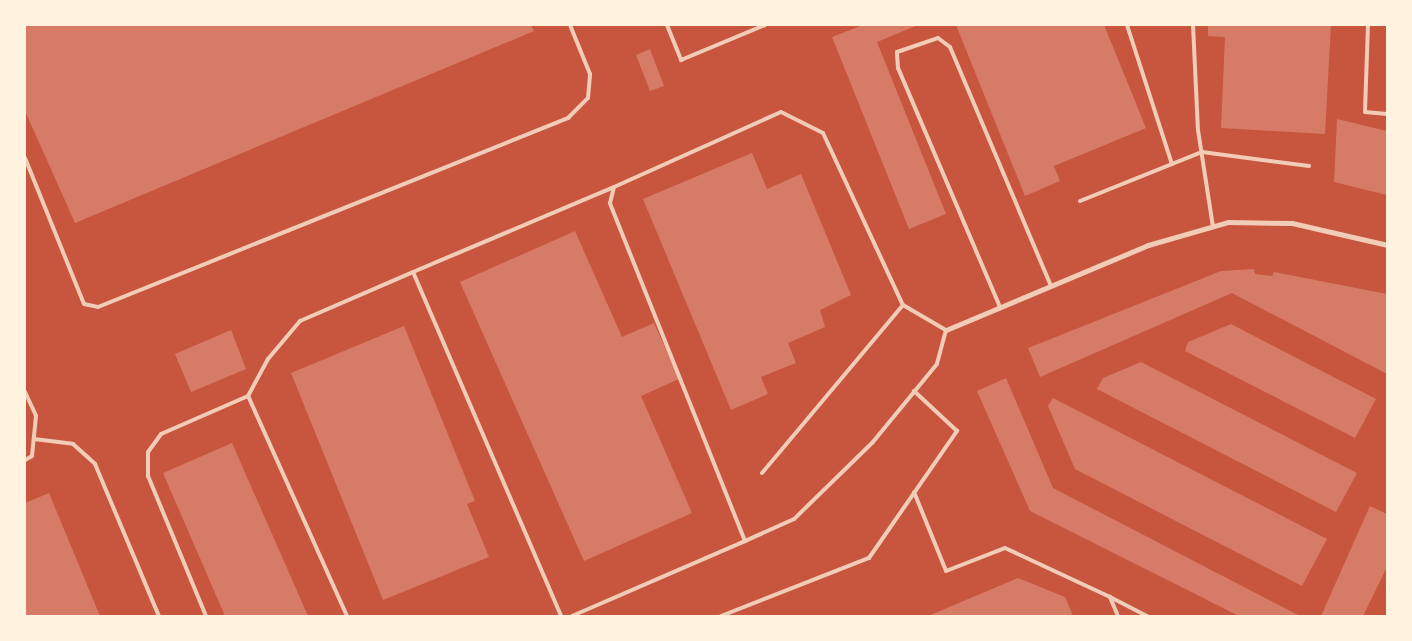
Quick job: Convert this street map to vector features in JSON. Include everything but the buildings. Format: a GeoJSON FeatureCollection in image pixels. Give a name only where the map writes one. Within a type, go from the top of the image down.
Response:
{"type":"FeatureCollection","features":[{"type":"Feature","properties":{"kind":"street"},"geometry":{"type":"LineString","coordinates":[[946,330],[1148,245],[1228,222],[1292,223],[1387,245]]}},
{"type":"Feature","properties":{"kind":"lane"},"geometry":{"type":"LineString","coordinates":[[25,158],[84,304],[98,307],[568,118],[588,98],[590,74],[570,25]]}},
{"type":"Feature","properties":{"kind":"lane"},"geometry":{"type":"LineString","coordinates":[[667,25],[681,60],[765,25]]}},
{"type":"Feature","properties":{"kind":"lane"},"geometry":{"type":"LineString","coordinates":[[1127,25],[1172,164]]}},
{"type":"Feature","properties":{"kind":"lane"},"geometry":{"type":"LineString","coordinates":[[1192,25],[1202,152],[1213,227]]}},
{"type":"Feature","properties":{"kind":"lane"},"geometry":{"type":"LineString","coordinates":[[1368,25],[1365,112],[1387,114]]}},
{"type":"Feature","properties":{"kind":"lane"},"geometry":{"type":"LineString","coordinates":[[1000,308],[898,68],[897,52],[938,38],[950,47],[1051,286]]}},
{"type":"Feature","properties":{"kind":"lane"},"geometry":{"type":"LineString","coordinates":[[206,616],[148,476],[148,452],[161,434],[248,396],[268,359],[300,321],[781,112],[823,133],[903,305],[946,330],[938,364],[873,442],[794,519],[572,616]]}},
{"type":"Feature","properties":{"kind":"lane"},"geometry":{"type":"LineString","coordinates":[[1080,200],[1202,152],[1309,166]]}},
{"type":"Feature","properties":{"kind":"lane"},"geometry":{"type":"LineString","coordinates":[[614,186],[610,203],[745,541]]}},
{"type":"Feature","properties":{"kind":"lane"},"geometry":{"type":"LineString","coordinates":[[413,272],[561,616]]}},
{"type":"Feature","properties":{"kind":"lane"},"geometry":{"type":"LineString","coordinates":[[762,473],[903,305]]}},
{"type":"Feature","properties":{"kind":"lane"},"geometry":{"type":"LineString","coordinates":[[721,616],[869,558],[957,431],[914,391]]}},
{"type":"Feature","properties":{"kind":"lane"},"geometry":{"type":"LineString","coordinates":[[25,392],[36,416],[32,456],[25,460]]}},
{"type":"Feature","properties":{"kind":"lane"},"geometry":{"type":"LineString","coordinates":[[248,396],[347,616]]}},
{"type":"Feature","properties":{"kind":"lane"},"geometry":{"type":"LineString","coordinates":[[34,439],[73,444],[96,464],[159,616]]}},
{"type":"Feature","properties":{"kind":"lane"},"geometry":{"type":"LineString","coordinates":[[914,492],[946,571],[1006,548],[1147,616]]}},
{"type":"Feature","properties":{"kind":"lane"},"geometry":{"type":"LineString","coordinates":[[1110,597],[1118,616]]}}]}
